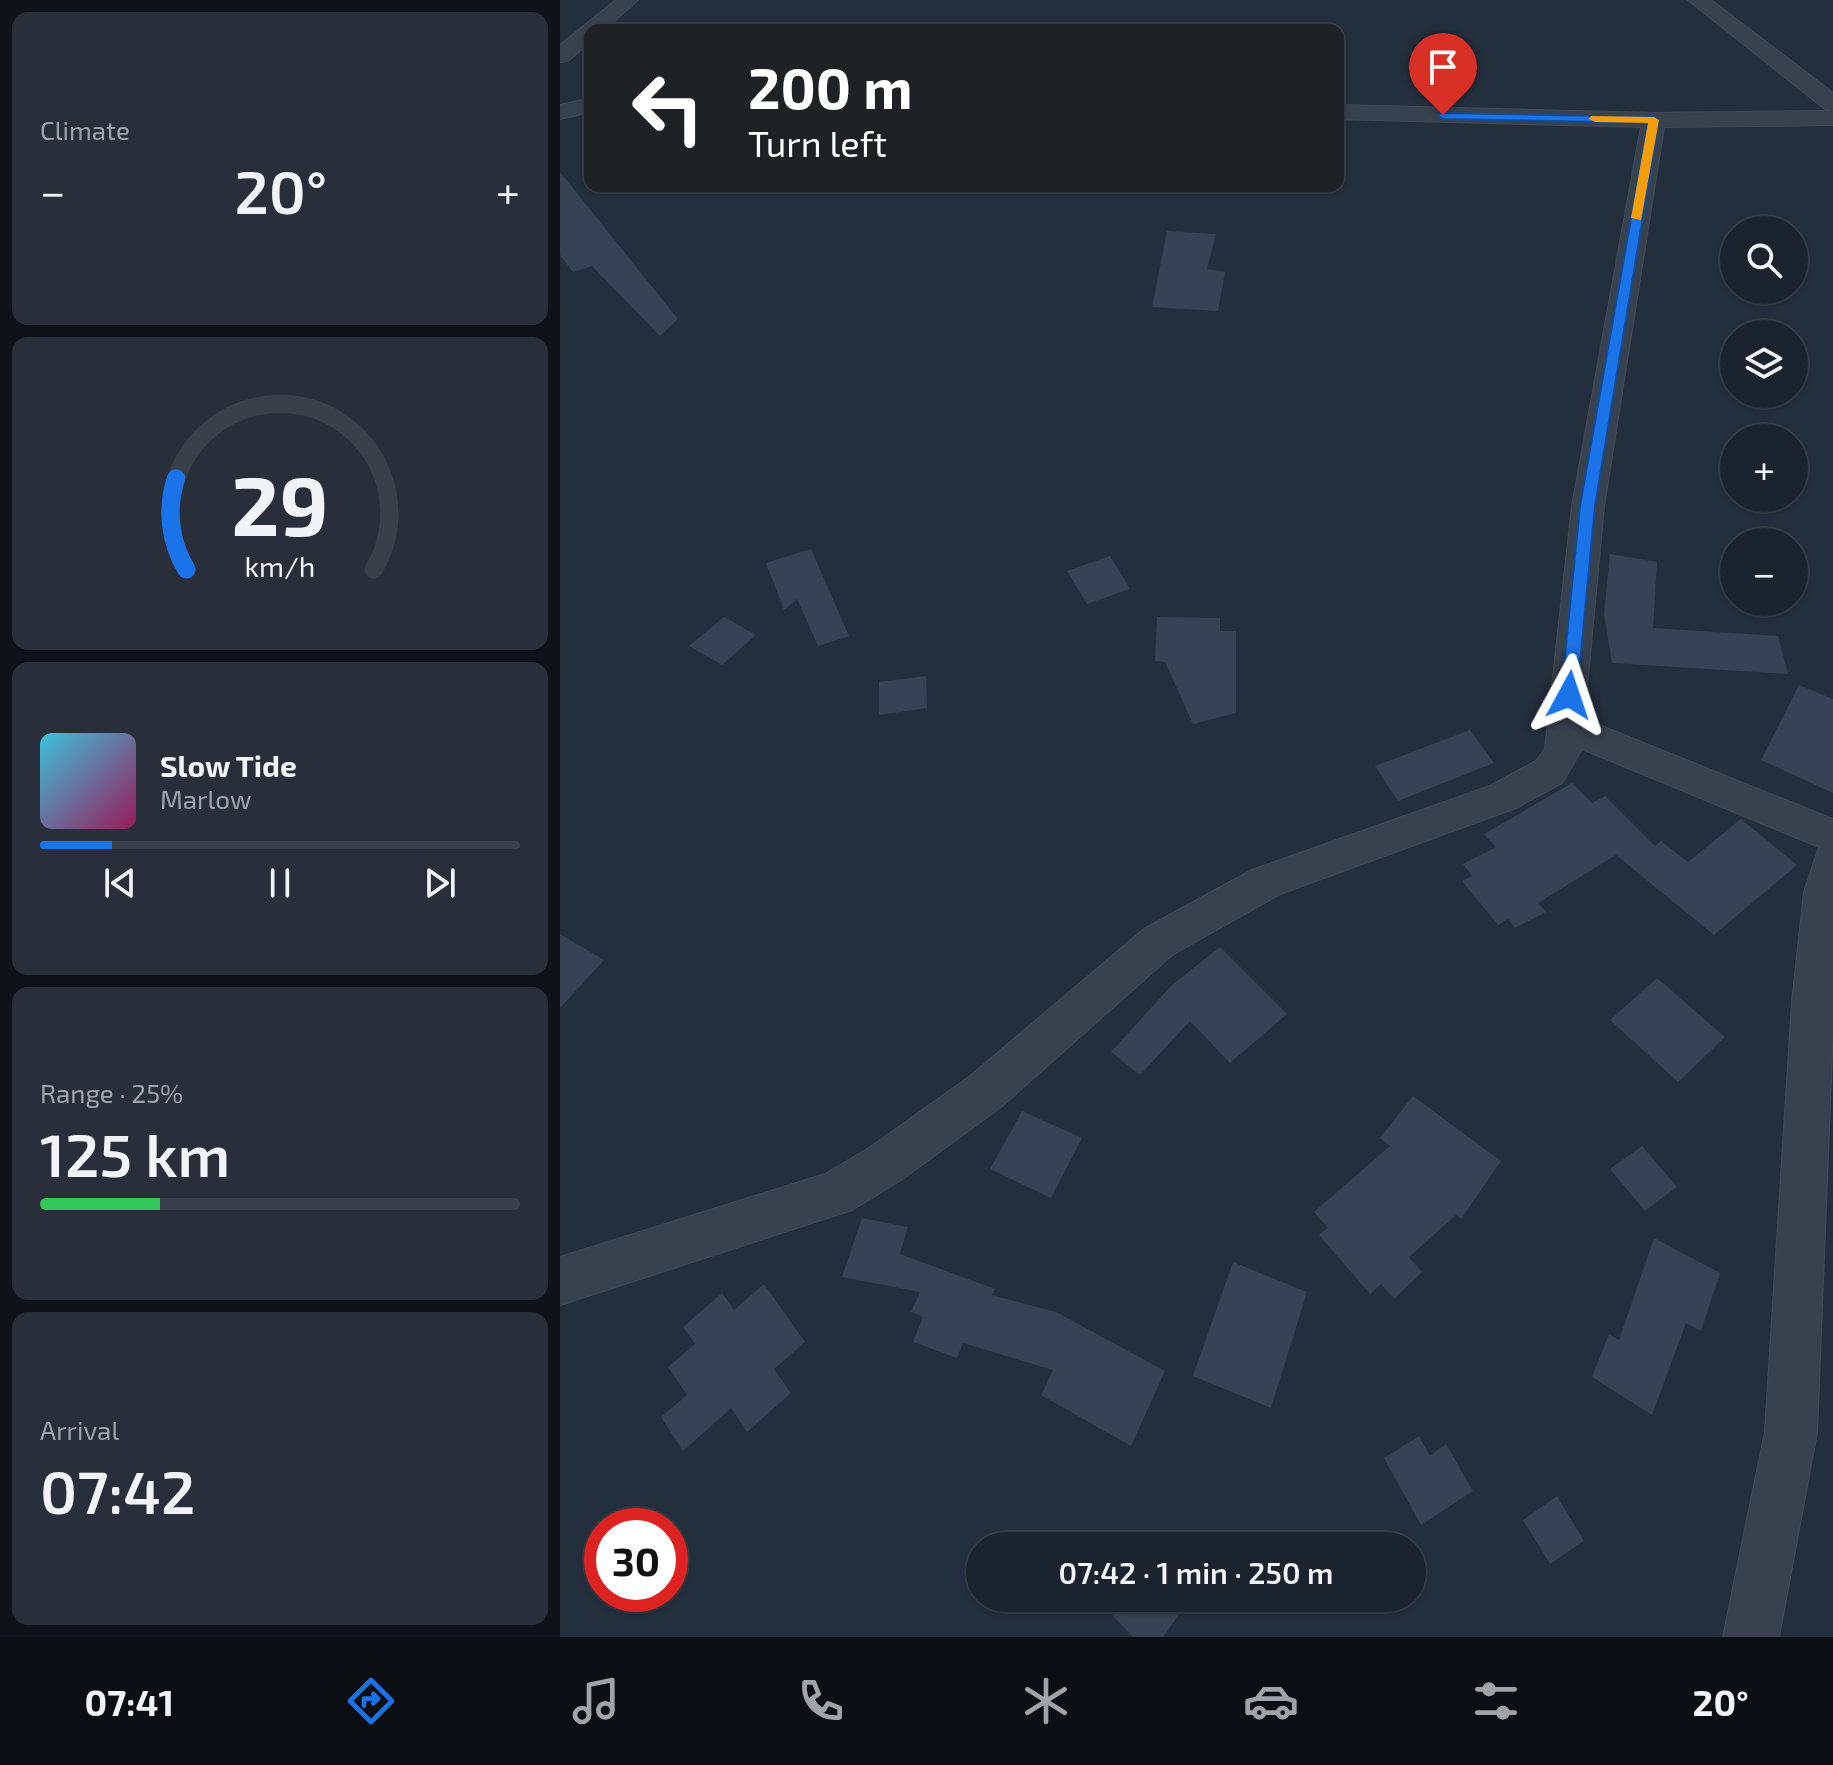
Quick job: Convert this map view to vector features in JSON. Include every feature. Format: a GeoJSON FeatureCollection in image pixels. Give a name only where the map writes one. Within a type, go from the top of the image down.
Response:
{"type":"FeatureCollection","features":[{"type":"Feature","properties":{"kind":"street"},"geometry":{"type":"LineString","coordinates":[[599,24],[628,0]]}},
{"type":"Feature","properties":{"kind":"street"},"geometry":{"type":"LineString","coordinates":[[1698,0],[1833,104]]}},
{"type":"Feature","properties":{"kind":"street"},"geometry":{"type":"LineString","coordinates":[[560,56],[584,36]]}},
{"type":"Feature","properties":{"kind":"street"},"geometry":{"type":"LineString","coordinates":[[560,112],[584,106]]}},
{"type":"Feature","properties":{"kind":"street"},"geometry":{"type":"LineString","coordinates":[[1344,112],[1654,120],[1833,118]]}},
{"type":"Feature","properties":{"kind":"street"},"geometry":{"type":"LineString","coordinates":[[560,1281],[836,1194],[885,1164],[985,1092],[1158,942],[1266,882],[1503,797],[1549,772],[1563,752],[1588,506],[1654,120]]}},
{"type":"Feature","properties":{"kind":"street"},"geometry":{"type":"LineString","coordinates":[[1566,727],[1833,836]]}},
{"type":"Feature","properties":{"kind":"street"},"geometry":{"type":"LineString","coordinates":[[1751,1637],[1791,1432],[1813,1002],[1824,892],[1833,858]]}},
{"type":"Feature","properties":{"kind":"building"},"geometry":{"type":"Polygon","coordinates":[[[560,172],[678,319],[660,336],[592,266],[573,272],[560,255],[560,172]]]}},
{"type":"Feature","properties":{"kind":"building"},"geometry":{"type":"Polygon","coordinates":[[[1167,231],[1216,234],[1207,269],[1225,272],[1218,311],[1152,307],[1167,231]]]}},
{"type":"Feature","properties":{"kind":"building"},"geometry":{"type":"Polygon","coordinates":[[[811,549],[849,636],[818,646],[797,599],[784,610],[766,563],[811,549]]]}},
{"type":"Feature","properties":{"kind":"building"},"geometry":{"type":"Polygon","coordinates":[[[1610,554],[1657,562],[1653,628],[1778,636],[1788,674],[1612,663],[1604,614],[1610,554]]]}},
{"type":"Feature","properties":{"kind":"building"},"geometry":{"type":"Polygon","coordinates":[[[1110,556],[1130,589],[1087,604],[1067,571],[1110,556]]]}},
{"type":"Feature","properties":{"kind":"building"},"geometry":{"type":"Polygon","coordinates":[[[724,617],[756,635],[722,665],[689,646],[724,617]]]}},
{"type":"Feature","properties":{"kind":"building"},"geometry":{"type":"Polygon","coordinates":[[[1157,617],[1220,618],[1220,631],[1236,631],[1236,713],[1193,724],[1165,662],[1155,661],[1157,617]]]}},
{"type":"Feature","properties":{"kind":"building"},"geometry":{"type":"Polygon","coordinates":[[[926,676],[927,708],[879,715],[879,682],[926,676]]]}},
{"type":"Feature","properties":{"kind":"building"},"geometry":{"type":"Polygon","coordinates":[[[1799,685],[1833,699],[1833,793],[1761,760],[1799,685]]]}},
{"type":"Feature","properties":{"kind":"building"},"geometry":{"type":"Polygon","coordinates":[[[1470,730],[1494,763],[1398,801],[1375,766],[1470,730]]]}},
{"type":"Feature","properties":{"kind":"building"},"geometry":{"type":"Polygon","coordinates":[[[1572,783],[1592,803],[1605,796],[1655,846],[1661,841],[1688,862],[1741,819],[1797,865],[1714,935],[1616,855],[1538,903],[1546,912],[1515,928],[1508,919],[1498,925],[1462,881],[1472,876],[1463,864],[1496,847],[1484,834],[1572,783]]]}},
{"type":"Feature","properties":{"kind":"building"},"geometry":{"type":"Polygon","coordinates":[[[560,934],[604,960],[560,1008],[560,934]]]}},
{"type":"Feature","properties":{"kind":"building"},"geometry":{"type":"Polygon","coordinates":[[[1220,947],[1287,1014],[1230,1063],[1190,1021],[1140,1075],[1111,1052],[1172,985],[1220,947]]]}},
{"type":"Feature","properties":{"kind":"building"},"geometry":{"type":"Polygon","coordinates":[[[1657,978],[1725,1037],[1678,1082],[1610,1020],[1657,978]]]}},
{"type":"Feature","properties":{"kind":"building"},"geometry":{"type":"Polygon","coordinates":[[[1413,1096],[1501,1161],[1461,1219],[1456,1215],[1409,1257],[1422,1272],[1394,1299],[1381,1284],[1370,1294],[1319,1235],[1328,1228],[1314,1212],[1390,1146],[1380,1138],[1413,1096]]]}},
{"type":"Feature","properties":{"kind":"building"},"geometry":{"type":"Polygon","coordinates":[[[1022,1111],[1082,1138],[1051,1198],[990,1169],[1022,1111]]]}},
{"type":"Feature","properties":{"kind":"building"},"geometry":{"type":"Polygon","coordinates":[[[1642,1146],[1677,1187],[1645,1211],[1610,1169],[1642,1146]]]}},
{"type":"Feature","properties":{"kind":"building"},"geometry":{"type":"Polygon","coordinates":[[[862,1218],[908,1227],[900,1254],[995,1289],[992,1295],[1056,1312],[1165,1371],[1131,1446],[1041,1395],[1053,1370],[963,1343],[957,1358],[913,1342],[923,1317],[911,1312],[920,1292],[842,1277],[862,1218]]]}},
{"type":"Feature","properties":{"kind":"building"},"geometry":{"type":"Polygon","coordinates":[[[1654,1238],[1720,1273],[1701,1331],[1686,1323],[1652,1415],[1592,1377],[1609,1334],[1619,1340],[1654,1238]]]}},
{"type":"Feature","properties":{"kind":"building"},"geometry":{"type":"Polygon","coordinates":[[[1233,1262],[1307,1292],[1271,1408],[1193,1376],[1233,1262]]]}},
{"type":"Feature","properties":{"kind":"building"},"geometry":{"type":"Polygon","coordinates":[[[764,1284],[805,1342],[774,1369],[791,1393],[747,1432],[731,1408],[683,1451],[661,1417],[687,1395],[668,1367],[695,1344],[683,1327],[722,1293],[734,1310],[764,1284]]]}},
{"type":"Feature","properties":{"kind":"building"},"geometry":{"type":"Polygon","coordinates":[[[1419,1436],[1430,1456],[1446,1444],[1473,1491],[1421,1525],[1384,1458],[1419,1436]]]}},
{"type":"Feature","properties":{"kind":"building"},"geometry":{"type":"Polygon","coordinates":[[[1557,1496],[1584,1541],[1550,1564],[1523,1520],[1557,1496]]]}},
{"type":"Feature","properties":{"kind":"building"},"geometry":{"type":"Polygon","coordinates":[[[1109,1612],[1181,1612],[1163,1637],[1133,1637],[1109,1612]]]}},
{"type":"Feature","properties":{"kind":"slow traffic"},"geometry":{"type":"LineString","coordinates":[[1595,119],[1654,120],[1637,218]]}},
{"type":"Feature","properties":{"kind":"route"},"geometry":{"type":"LineString","coordinates":[[1443,115],[1654,120],[1588,506],[1569,695]]}}]}
